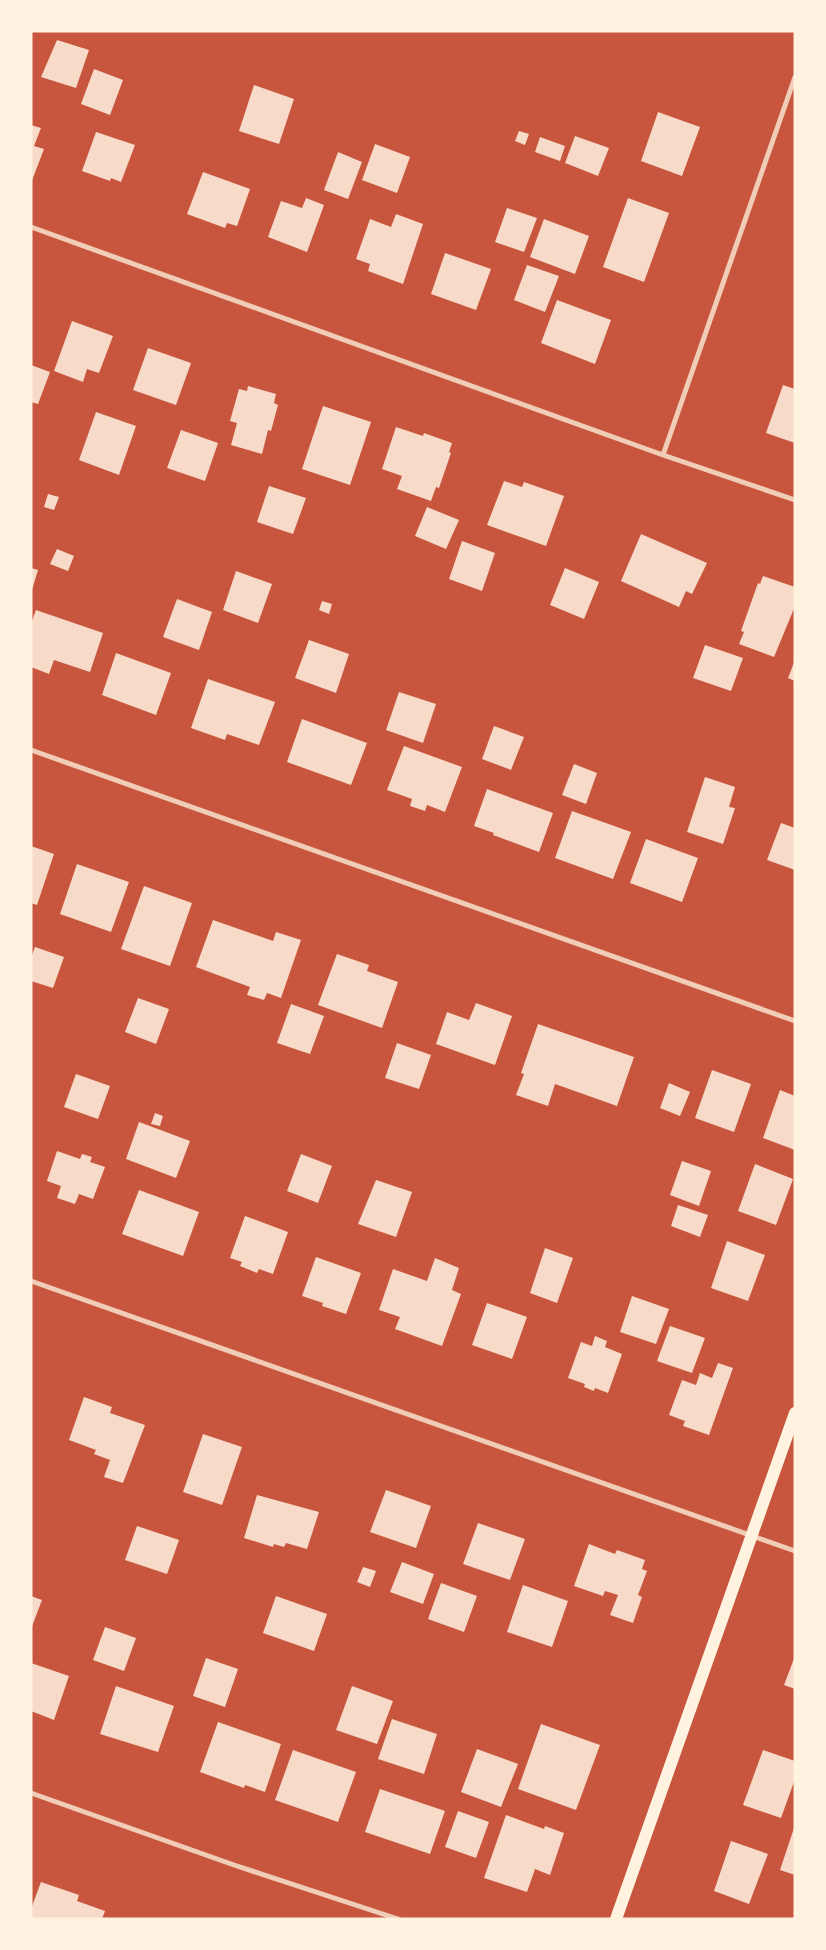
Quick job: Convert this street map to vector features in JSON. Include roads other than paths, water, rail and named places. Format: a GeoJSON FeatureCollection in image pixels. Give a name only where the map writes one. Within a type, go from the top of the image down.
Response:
{"type":"FeatureCollection","features":[{"type":"Feature","properties":{"kind":"main road"},"geometry":{"type":"LineString","coordinates":[[616,1919],[795,1413]]}},
{"type":"Feature","properties":{"kind":"street"},"geometry":{"type":"LineString","coordinates":[[663,455],[795,77]]}},
{"type":"Feature","properties":{"kind":"street"},"geometry":{"type":"LineString","coordinates":[[31,228],[663,455],[795,500]]}},
{"type":"Feature","properties":{"kind":"street"},"geometry":{"type":"LineString","coordinates":[[31,750],[795,1022]]}},
{"type":"Feature","properties":{"kind":"street"},"geometry":{"type":"LineString","coordinates":[[31,1281],[795,1551]]}},
{"type":"Feature","properties":{"kind":"street"},"geometry":{"type":"LineString","coordinates":[[31,1793],[234,1865],[398,1919]]}}]}
